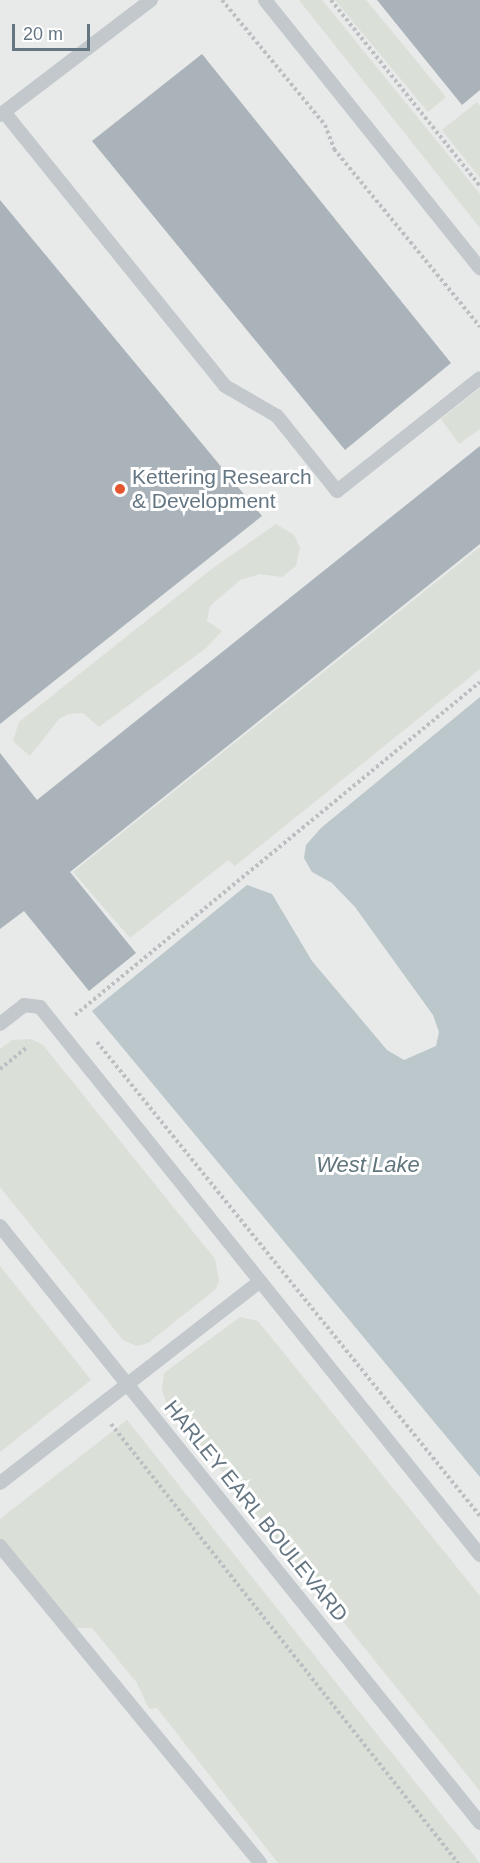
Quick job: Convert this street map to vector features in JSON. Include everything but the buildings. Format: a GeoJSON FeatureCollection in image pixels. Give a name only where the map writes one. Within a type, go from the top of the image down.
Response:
{"type":"FeatureCollection","features":[{"type":"Feature","properties":{"kind":"lane"},"geometry":{"type":"LineString","coordinates":[[151,0],[2,113],[225,386],[277,416],[337,491],[480,378]]}},
{"type":"Feature","properties":{"kind":"lane"},"geometry":{"type":"LineString","coordinates":[[265,0],[480,268]]}},
{"type":"Feature","properties":{"kind":"lane"},"geometry":{"type":"LineString","coordinates":[[0,1024],[24,1005],[40,1007],[480,1555]]}},
{"type":"Feature","properties":{"kind":"lane","name":"HARLEY EARL BOULEVARD"},"geometry":{"type":"LineString","coordinates":[[0,1226],[480,1823]]}},
{"type":"Feature","properties":{"kind":"lane"},"geometry":{"type":"LineString","coordinates":[[0,1483],[128,1386],[259,1282]]}},
{"type":"Feature","properties":{"kind":"lane"},"geometry":{"type":"LineString","coordinates":[[0,1546],[260,1863]]}},
{"type":"Feature","properties":{"kind":"path"},"geometry":{"type":"LineString","coordinates":[[222,0],[325,124],[334,149],[480,327]]}},
{"type":"Feature","properties":{"kind":"path"},"geometry":{"type":"LineString","coordinates":[[331,0],[480,186]]}},
{"type":"Feature","properties":{"kind":"path"},"geometry":{"type":"LineString","coordinates":[[80,1021],[73,1012],[480,682]]}},
{"type":"Feature","properties":{"kind":"path"},"geometry":{"type":"LineString","coordinates":[[95,1040],[480,1516]]}},
{"type":"Feature","properties":{"kind":"path"},"geometry":{"type":"LineString","coordinates":[[0,1069],[28,1046]]}},
{"type":"Feature","properties":{"kind":"path"},"geometry":{"type":"LineString","coordinates":[[111,1424],[458,1863]]}},
{"type":"Feature","properties":{"kind":"shaded area"},"geometry":{"type":"Polygon","coordinates":[[[0,0],[480,0],[480,1863],[0,1863],[0,0]]]}},
{"type":"Feature","properties":{"kind":"shaded area"},"geometry":{"type":"Polygon","coordinates":[[[299,0],[322,0],[480,194],[480,228],[299,0]]]}},
{"type":"Feature","properties":{"kind":"shaded area"},"geometry":{"type":"Polygon","coordinates":[[[335,0],[366,0],[446,97],[428,112],[335,0]]]}},
{"type":"Feature","properties":{"kind":"shaded area"},"geometry":{"type":"Polygon","coordinates":[[[477,102],[480,106],[480,178],[442,130],[477,102]]]}},
{"type":"Feature","properties":{"kind":"shaded area"},"geometry":{"type":"Polygon","coordinates":[[[480,388],[480,429],[459,444],[441,419],[480,388]]]}},
{"type":"Feature","properties":{"kind":"shaded area"},"geometry":{"type":"Polygon","coordinates":[[[276,524],[294,535],[300,548],[296,566],[282,577],[260,574],[240,580],[210,606],[207,621],[222,631],[206,648],[99,727],[83,713],[68,714],[59,719],[30,756],[13,741],[19,722],[213,568],[276,524]]]}},
{"type":"Feature","properties":{"kind":"shaded area"},"geometry":{"type":"Polygon","coordinates":[[[480,547],[480,669],[235,866],[228,860],[130,938],[73,872],[480,547]]]}},
{"type":"Feature","properties":{"kind":"shaded area"},"geometry":{"type":"Polygon","coordinates":[[[31,1039],[43,1045],[215,1259],[219,1280],[216,1289],[148,1343],[137,1346],[123,1340],[0,1187],[0,1049],[12,1040],[31,1039]]]}},
{"type":"Feature","properties":{"kind":"shaded area"},"geometry":{"type":"Polygon","coordinates":[[[0,1266],[91,1380],[0,1452],[0,1266]]]}},
{"type":"Feature","properties":{"kind":"shaded area"},"geometry":{"type":"Polygon","coordinates":[[[240,1317],[258,1321],[480,1596],[480,1791],[166,1402],[162,1390],[164,1373],[240,1317]]]}},
{"type":"Feature","properties":{"kind":"shaded area"},"geometry":{"type":"Polygon","coordinates":[[[127,1420],[480,1863],[278,1863],[157,1708],[149,1709],[137,1683],[92,1628],[63,1628],[0,1544],[0,1519],[127,1420]]]}},
{"type":"Feature","properties":{"kind":"water","name":"West Lake"},"geometry":{"type":"Polygon","coordinates":[[[480,697],[480,1477],[92,1011],[247,885],[272,894],[312,961],[387,1050],[404,1060],[436,1046],[439,1032],[433,1015],[355,907],[332,883],[312,872],[304,858],[306,845],[321,828],[480,697]]]}},
{"type":"Feature","properties":{"kind":"place","name":"Kettering Research & Development"},"geometry":{"type":"Point","coordinates":[120,489]}}]}
